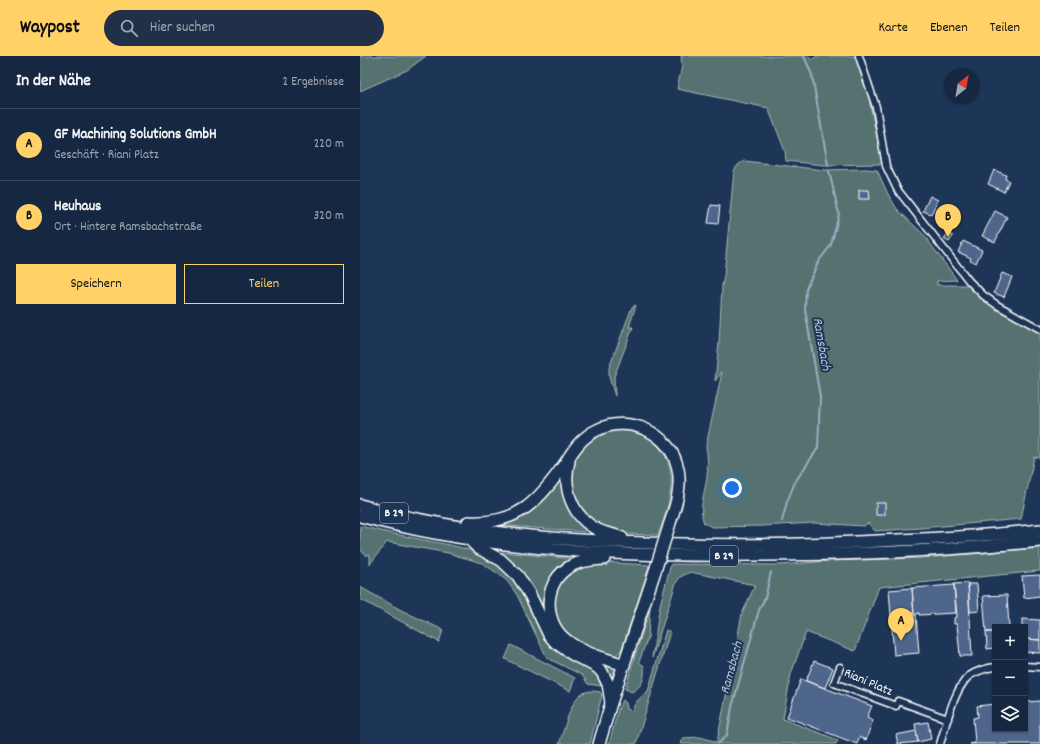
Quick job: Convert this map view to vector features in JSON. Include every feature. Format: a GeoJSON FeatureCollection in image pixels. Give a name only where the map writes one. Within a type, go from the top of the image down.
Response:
{"type":"FeatureCollection","features":[{"type":"Feature","properties":{"kind":"highway"},"geometry":{"type":"LineString","coordinates":[[428,521],[442,519],[463,522],[489,522],[513,515],[528,507],[550,484],[585,437],[597,429],[611,425],[625,424],[647,430],[659,437],[664,442],[673,454],[678,468],[678,489],[670,526],[611,703],[599,744]]}},
{"type":"Feature","properties":{"kind":"highway"},"geometry":{"type":"LineString","coordinates":[[572,453],[567,468],[566,483],[569,498],[576,511],[592,527],[606,534],[619,536],[632,543]]}},
{"type":"Feature","properties":{"kind":"highway","name":"B 29"},"geometry":{"type":"LineString","coordinates":[[360,505],[428,521],[505,534],[568,540],[632,543],[747,546],[941,538],[1040,530]]}},
{"type":"Feature","properties":{"kind":"highway","name":"B 29"},"geometry":{"type":"LineString","coordinates":[[360,516],[412,529],[470,540],[565,551],[618,554],[719,556],[830,555],[942,549],[1040,541]]}},
{"type":"Feature","properties":{"kind":"highway"},"geometry":{"type":"LineString","coordinates":[[470,540],[478,548],[501,560],[518,576],[528,591],[549,635],[555,642],[572,654],[597,667],[602,672],[608,684],[611,703]]}},
{"type":"Feature","properties":{"kind":"highway"},"geometry":{"type":"LineString","coordinates":[[618,554],[606,559],[587,560],[563,572],[554,584],[550,594],[548,607],[552,624],[565,640],[581,649],[624,664]]}},
{"type":"Feature","properties":{"kind":"highway"},"geometry":{"type":"LineString","coordinates":[[604,728],[605,744]]}},
{"type":"Feature","properties":{"kind":"street"},"geometry":{"type":"LineString","coordinates":[[859,56],[876,107],[886,166],[897,189],[969,281],[983,295],[997,306],[1040,329]]}},
{"type":"Feature","properties":{"kind":"street"},"geometry":{"type":"LineString","coordinates":[[1028,666],[1040,667]]}},
{"type":"Feature","properties":{"kind":"street","name":"Riani Platz"},"geometry":{"type":"LineString","coordinates":[[840,667],[834,683],[896,706],[898,701],[948,719]]}},
{"type":"Feature","properties":{"kind":"street"},"geometry":{"type":"LineString","coordinates":[[940,744],[961,686],[969,677],[984,668],[992,667]]}},
{"type":"Feature","properties":{"kind":"green space"},"geometry":{"type":"Polygon","coordinates":[[[360,56],[426,56],[407,70],[360,91],[360,56]]]}},
{"type":"Feature","properties":{"kind":"green space"},"geometry":{"type":"Polygon","coordinates":[[[681,56],[809,56],[811,60],[817,56],[856,56],[873,107],[883,163],[823,165],[786,161],[785,151],[768,108],[677,89],[682,66],[681,56]]]}},
{"type":"Feature","properties":{"kind":"green space"},"geometry":{"type":"Polygon","coordinates":[[[744,161],[824,170],[877,170],[897,209],[924,235],[957,280],[937,281],[937,285],[969,285],[1018,320],[1040,333],[1040,458],[1034,457],[1021,519],[875,531],[868,523],[864,526],[814,523],[712,527],[704,523],[702,518],[702,500],[707,473],[706,446],[722,372],[715,381],[722,286],[734,171],[738,165],[744,161]]]}},
{"type":"Feature","properties":{"kind":"green space"},"geometry":{"type":"Polygon","coordinates":[[[636,305],[629,327],[633,327],[614,377],[615,396],[609,377],[609,368],[632,307],[636,305]]]}},
{"type":"Feature","properties":{"kind":"green space"},"geometry":{"type":"Polygon","coordinates":[[[616,429],[630,431],[652,440],[666,457],[670,468],[670,494],[667,510],[658,535],[628,534],[607,530],[588,518],[580,510],[575,500],[572,489],[572,478],[573,467],[577,456],[591,439],[616,429]]]}},
{"type":"Feature","properties":{"kind":"green space"},"geometry":{"type":"Polygon","coordinates":[[[562,473],[586,528],[584,532],[498,525],[562,473]]]}},
{"type":"Feature","properties":{"kind":"green space"},"geometry":{"type":"Polygon","coordinates":[[[360,526],[470,550],[493,560],[512,577],[518,585],[540,629],[552,645],[556,649],[596,673],[601,686],[588,684],[582,675],[547,658],[517,595],[507,581],[482,563],[448,553],[387,542],[370,564],[370,555],[365,555],[360,549],[360,526]]]}},
{"type":"Feature","properties":{"kind":"green space"},"geometry":{"type":"Polygon","coordinates":[[[1040,548],[1040,571],[879,587],[855,651],[806,632],[791,674],[783,719],[838,740],[836,744],[681,744],[683,738],[700,737],[717,742],[742,614],[755,585],[690,572],[680,577],[676,583],[652,658],[660,605],[671,564],[780,565],[828,561],[923,558],[1040,548]]]}},
{"type":"Feature","properties":{"kind":"green space"},"geometry":{"type":"Polygon","coordinates":[[[502,552],[575,559],[555,574],[549,584],[545,595],[545,618],[550,629],[563,645],[581,655],[607,664],[614,671],[610,684],[606,675],[600,668],[587,659],[565,648],[553,636],[545,624],[533,595],[526,583],[516,570],[501,556],[502,552]]]}},
{"type":"Feature","properties":{"kind":"green space"},"geometry":{"type":"Polygon","coordinates":[[[599,562],[649,565],[621,651],[615,656],[610,656],[571,640],[556,623],[553,593],[558,583],[577,567],[599,562]]]}},
{"type":"Feature","properties":{"kind":"green space"},"geometry":{"type":"Polygon","coordinates":[[[360,587],[401,610],[443,630],[439,642],[360,599],[360,587]]]}},
{"type":"Feature","properties":{"kind":"green space"},"geometry":{"type":"Polygon","coordinates":[[[650,607],[648,637],[639,662],[644,666],[644,678],[639,687],[632,692],[625,689],[650,607]]]}},
{"type":"Feature","properties":{"kind":"green space"},"geometry":{"type":"Polygon","coordinates":[[[666,630],[670,632],[636,744],[609,744],[619,707],[623,700],[626,703],[627,709],[632,711],[636,702],[648,691],[666,630]]]}},
{"type":"Feature","properties":{"kind":"green space"},"geometry":{"type":"Polygon","coordinates":[[[511,645],[575,678],[570,691],[505,659],[511,645]]]}},
{"type":"Feature","properties":{"kind":"green space"},"geometry":{"type":"Polygon","coordinates":[[[593,691],[600,692],[602,695],[590,744],[559,744],[568,717],[577,698],[582,693],[593,691]]]}},
{"type":"Feature","properties":{"kind":"building"},"geometry":{"type":"Polygon","coordinates":[[[994,170],[1006,175],[1005,179],[1009,181],[1004,192],[988,184],[994,170]]]}},
{"type":"Feature","properties":{"kind":"building"},"geometry":{"type":"Polygon","coordinates":[[[859,190],[869,190],[870,199],[859,199],[859,190]]]}},
{"type":"Feature","properties":{"kind":"building"},"geometry":{"type":"Polygon","coordinates":[[[930,196],[938,200],[931,214],[923,211],[930,196]]]}},
{"type":"Feature","properties":{"kind":"building"},"geometry":{"type":"Polygon","coordinates":[[[711,205],[720,206],[718,224],[708,223],[711,205]]]}},
{"type":"Feature","properties":{"kind":"building"},"geometry":{"type":"Polygon","coordinates":[[[995,211],[1007,217],[995,242],[982,236],[995,211]]]}},
{"type":"Feature","properties":{"kind":"building"},"geometry":{"type":"Polygon","coordinates":[[[948,233],[953,236],[949,242],[944,239],[948,233]]]}},
{"type":"Feature","properties":{"kind":"building"},"geometry":{"type":"Polygon","coordinates":[[[963,241],[982,250],[976,263],[970,260],[971,258],[958,252],[963,241]]]}},
{"type":"Feature","properties":{"kind":"building"},"geometry":{"type":"Polygon","coordinates":[[[1002,273],[1012,277],[1004,297],[994,293],[1002,273]]]}},
{"type":"Feature","properties":{"kind":"building"},"geometry":{"type":"Polygon","coordinates":[[[876,503],[885,503],[885,515],[876,515],[876,503]]]}},
{"type":"Feature","properties":{"kind":"building"},"geometry":{"type":"Polygon","coordinates":[[[1040,575],[1040,596],[1024,598],[1022,576],[1040,575]]]}},
{"type":"Feature","properties":{"kind":"building"},"geometry":{"type":"Polygon","coordinates":[[[968,583],[972,656],[960,656],[957,624],[954,624],[954,618],[957,617],[954,584],[968,583]]]}},
{"type":"Feature","properties":{"kind":"building"},"geometry":{"type":"Polygon","coordinates":[[[968,584],[977,584],[979,611],[970,612],[968,584]]]}},
{"type":"Feature","properties":{"kind":"building"},"geometry":{"type":"Polygon","coordinates":[[[954,585],[956,613],[919,615],[919,613],[914,615],[912,588],[954,585]]]}},
{"type":"Feature","properties":{"kind":"building"},"geometry":{"type":"Polygon","coordinates":[[[912,588],[919,653],[894,655],[889,590],[912,588]]]}},
{"type":"Feature","properties":{"kind":"building"},"geometry":{"type":"Polygon","coordinates":[[[1007,595],[1009,624],[992,624],[992,632],[986,632],[983,596],[1007,595]]]}},
{"type":"Feature","properties":{"kind":"building"},"geometry":{"type":"Polygon","coordinates":[[[1022,619],[1040,620],[1040,640],[1028,639],[1028,624],[1022,624],[1022,619]]]}},
{"type":"Feature","properties":{"kind":"building"},"geometry":{"type":"Polygon","coordinates":[[[986,632],[992,632],[992,648],[987,649],[986,632]]]}},
{"type":"Feature","properties":{"kind":"building"},"geometry":{"type":"Polygon","coordinates":[[[1028,639],[1040,640],[1040,653],[1028,652],[1028,639]]]}},
{"type":"Feature","properties":{"kind":"building"},"geometry":{"type":"Polygon","coordinates":[[[814,661],[833,668],[825,688],[806,681],[814,661]]]}},
{"type":"Feature","properties":{"kind":"building"},"geometry":{"type":"Polygon","coordinates":[[[801,679],[872,706],[867,717],[873,720],[866,740],[859,737],[857,744],[787,717],[801,679]]]}},
{"type":"Feature","properties":{"kind":"building"},"geometry":{"type":"Polygon","coordinates":[[[1040,701],[1040,744],[970,744],[975,743],[973,718],[978,717],[977,706],[992,704],[992,732],[1028,732],[1028,702],[1040,701]]]}},
{"type":"Feature","properties":{"kind":"building"},"geometry":{"type":"Polygon","coordinates":[[[928,722],[931,739],[918,742],[915,724],[928,722]]]}},
{"type":"Feature","properties":{"kind":"building"},"geometry":{"type":"Polygon","coordinates":[[[916,731],[918,742],[898,744],[896,735],[916,731]]]}},
{"type":"Feature","properties":{"kind":"waterway","name":"Ramsbach"},"geometry":{"type":"LineString","coordinates":[[804,56],[812,75],[828,165]]}},
{"type":"Feature","properties":{"kind":"waterway"},"geometry":{"type":"LineString","coordinates":[[856,56],[869,97],[882,160]]}},
{"type":"Feature","properties":{"kind":"waterway","name":"Ramsbach"},"geometry":{"type":"LineString","coordinates":[[782,521],[787,502],[795,482],[818,448],[820,397],[805,309],[806,289],[818,262],[831,245],[839,214],[829,171]]}},
{"type":"Feature","properties":{"kind":"waterway","name":"Ramsbach"},"geometry":{"type":"LineString","coordinates":[[718,744],[727,735],[732,707],[759,610],[765,598],[771,572]]}},
{"type":"Feature","properties":{"kind":"place","name":"Heuhaus"},"geometry":{"type":"Point","coordinates":[948,237]}},
{"type":"Feature","properties":{"kind":"place","name":"GF Machining Solutions GmbH"},"geometry":{"type":"Point","coordinates":[901,641]}}]}
